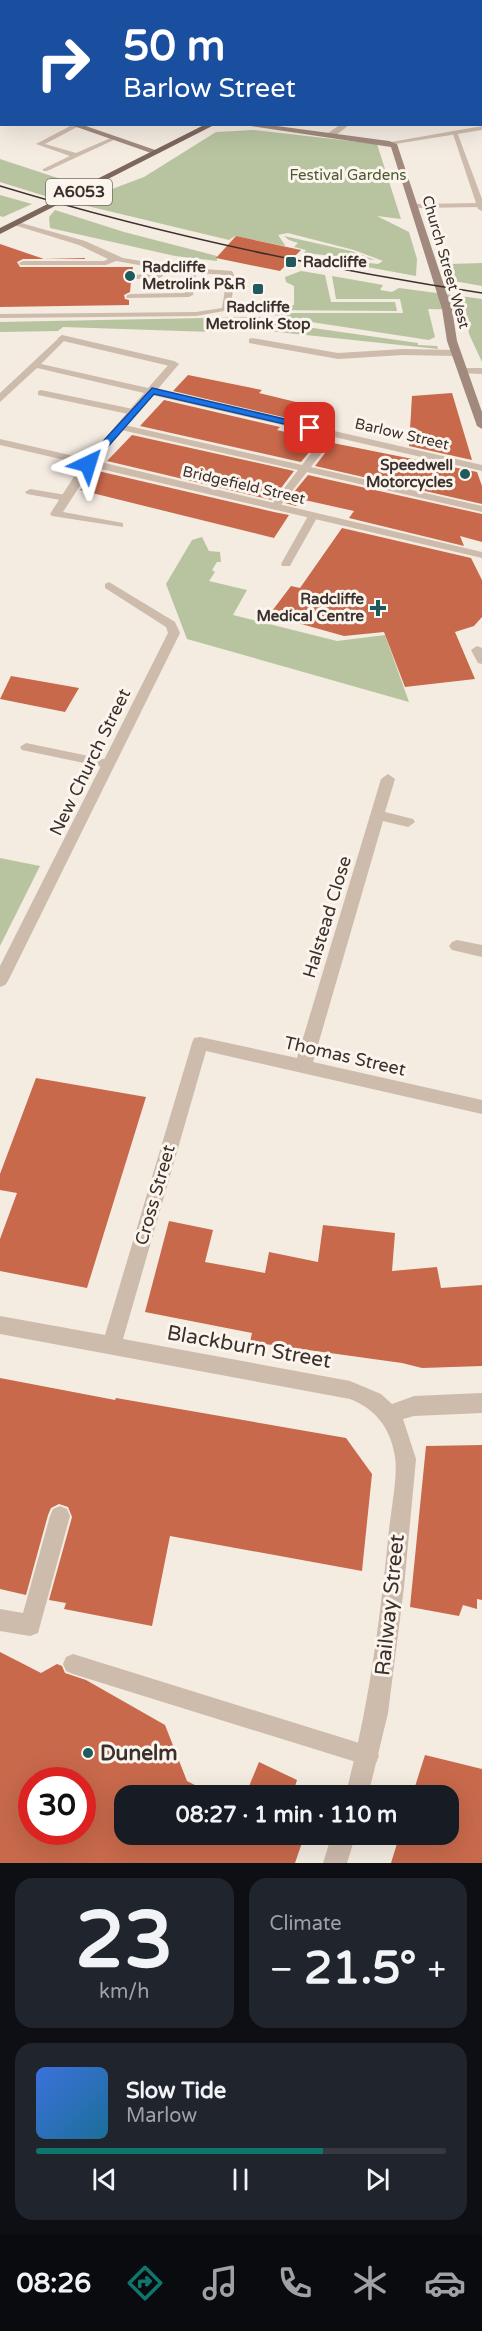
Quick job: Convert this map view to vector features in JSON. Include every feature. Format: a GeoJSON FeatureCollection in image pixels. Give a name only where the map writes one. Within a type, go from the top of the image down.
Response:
{"type":"FeatureCollection","features":[{"type":"Feature","properties":{"kind":"main road","name":"A6053"},"geometry":{"type":"LineString","coordinates":[[0,231],[209,126]]}},
{"type":"Feature","properties":{"kind":"street"},"geometry":{"type":"LineString","coordinates":[[79,126],[157,152]]}},
{"type":"Feature","properties":{"kind":"street"},"geometry":{"type":"LineString","coordinates":[[331,135],[344,126]]}},
{"type":"Feature","properties":{"kind":"street"},"geometry":{"type":"LineString","coordinates":[[282,127],[389,143],[452,128],[468,130],[482,128]]}},
{"type":"Feature","properties":{"kind":"street","name":"Church Street West"},"geometry":{"type":"LineString","coordinates":[[389,143],[394,146],[415,206],[447,309],[456,353],[482,426]]}},
{"type":"Feature","properties":{"kind":"street"},"geometry":{"type":"LineString","coordinates":[[415,206],[482,207]]}},
{"type":"Feature","properties":{"kind":"street"},"geometry":{"type":"LineString","coordinates":[[0,399],[62,338]]}},
{"type":"Feature","properties":{"kind":"street","name":"Barlow Street"},"geometry":{"type":"LineString","coordinates":[[34,364],[482,468]]}},
{"type":"Feature","properties":{"kind":"street"},"geometry":{"type":"LineString","coordinates":[[119,525],[56,514],[88,464],[174,364]]}},
{"type":"Feature","properties":{"kind":"street"},"geometry":{"type":"LineString","coordinates":[[463,371],[482,371]]}},
{"type":"Feature","properties":{"kind":"street","name":"Bridgefield Street"},"geometry":{"type":"LineString","coordinates":[[0,442],[482,555]]}},
{"type":"Feature","properties":{"kind":"street","name":"New Church Street"},"geometry":{"type":"LineString","coordinates":[[0,981],[174,633],[171,625],[109,586]]}},
{"type":"Feature","properties":{"kind":"street","name":"Halstead Close"},"geometry":{"type":"LineString","coordinates":[[303,1067],[388,779]]}},
{"type":"Feature","properties":{"kind":"street"},"geometry":{"type":"LineString","coordinates":[[377,815],[408,822]]}},
{"type":"Feature","properties":{"kind":"street"},"geometry":{"type":"LineString","coordinates":[[457,946],[482,951]]}},
{"type":"Feature","properties":{"kind":"street","name":"Thomas Street"},"geometry":{"type":"LineString","coordinates":[[200,1044],[482,1107]]}},
{"type":"Feature","properties":{"kind":"street","name":"Cross Street"},"geometry":{"type":"LineString","coordinates":[[111,1346],[200,1044]]}},
{"type":"Feature","properties":{"kind":"street","name":"Blackburn Street"},"geometry":{"type":"LineString","coordinates":[[0,1325],[350,1390],[378,1401],[390,1414]]}},
{"type":"Feature","properties":{"kind":"street"},"geometry":{"type":"LineString","coordinates":[[390,1414],[414,1406],[482,1403]]}},
{"type":"Feature","properties":{"kind":"street","name":"Railway Street"},"geometry":{"type":"LineString","coordinates":[[360,1785],[369,1756],[379,1706],[406,1460],[400,1436],[390,1414]]}},
{"type":"Feature","properties":{"kind":"street"},"geometry":{"type":"LineString","coordinates":[[0,1620],[30,1626],[60,1516]]}},
{"type":"Feature","properties":{"kind":"street"},"geometry":{"type":"LineString","coordinates":[[335,1863],[341,1845]]}},
{"type":"Feature","properties":{"kind":"lane"},"geometry":{"type":"LineString","coordinates":[[74,126],[39,144],[78,156]]}},
{"type":"Feature","properties":{"kind":"lane"},"geometry":{"type":"LineString","coordinates":[[452,128],[482,207]]}},
{"type":"Feature","properties":{"kind":"lane"},"geometry":{"type":"LineString","coordinates":[[45,170],[115,138]]}},
{"type":"Feature","properties":{"kind":"lane"},"geometry":{"type":"LineString","coordinates":[[0,316],[196,314],[226,310],[231,277],[229,273],[168,267],[115,258],[82,243],[17,223]]}},
{"type":"Feature","properties":{"kind":"lane"},"geometry":{"type":"LineString","coordinates":[[23,263],[106,263],[115,258]]}},
{"type":"Feature","properties":{"kind":"lane"},"geometry":{"type":"LineString","coordinates":[[132,277],[160,276],[168,267]]}},
{"type":"Feature","properties":{"kind":"lane"},"geometry":{"type":"LineString","coordinates":[[130,296],[189,295],[192,270]]}},
{"type":"Feature","properties":{"kind":"lane"},"geometry":{"type":"LineString","coordinates":[[62,338],[174,364]]}},
{"type":"Feature","properties":{"kind":"lane"},"geometry":{"type":"LineString","coordinates":[[252,341],[338,356],[403,352],[456,353]]}},
{"type":"Feature","properties":{"kind":"lane"},"geometry":{"type":"LineString","coordinates":[[41,393],[133,412]]}},
{"type":"Feature","properties":{"kind":"lane"},"geometry":{"type":"LineString","coordinates":[[120,427],[482,509]]}},
{"type":"Feature","properties":{"kind":"lane"},"geometry":{"type":"LineString","coordinates":[[275,507],[332,433]]}},
{"type":"Feature","properties":{"kind":"lane"},"geometry":{"type":"LineString","coordinates":[[30,492],[66,498]]}},
{"type":"Feature","properties":{"kind":"lane"},"geometry":{"type":"LineString","coordinates":[[286,564],[313,516]]}},
{"type":"Feature","properties":{"kind":"lane"},"geometry":{"type":"LineString","coordinates":[[26,747],[108,764]]}},
{"type":"Feature","properties":{"kind":"lane"},"geometry":{"type":"LineString","coordinates":[[73,1665],[369,1756]]}},
{"type":"Feature","properties":{"kind":"green space","name":"Festival Gardens"},"geometry":{"type":"Polygon","coordinates":[[[253,130],[377,144],[401,219],[377,216],[409,232],[417,259],[416,276],[307,256],[378,264],[383,261],[354,250],[288,233],[278,235],[284,246],[235,236],[229,240],[75,203],[144,177],[216,132],[253,130]]]}},
{"type":"Feature","properties":{"kind":"green space"},"geometry":{"type":"Polygon","coordinates":[[[0,159],[79,185],[45,196],[0,182],[0,159]]]}},
{"type":"Feature","properties":{"kind":"green space"},"geometry":{"type":"Polygon","coordinates":[[[0,195],[32,204],[3,217],[0,216],[0,195]]]}},
{"type":"Feature","properties":{"kind":"green space"},"geometry":{"type":"Polygon","coordinates":[[[55,210],[124,232],[217,256],[217,261],[175,256],[50,228],[49,217],[55,210]]]}},
{"type":"Feature","properties":{"kind":"green space"},"geometry":{"type":"Polygon","coordinates":[[[284,236],[351,251],[375,260],[304,253],[306,250],[294,247],[298,243],[284,236]]]}},
{"type":"Feature","properties":{"kind":"green space"},"geometry":{"type":"Polygon","coordinates":[[[482,263],[482,286],[454,281],[450,264],[482,263]]]}},
{"type":"Feature","properties":{"kind":"green space"},"geometry":{"type":"Polygon","coordinates":[[[301,271],[325,275],[331,302],[395,302],[397,311],[262,310],[261,299],[280,305],[294,305],[294,286],[286,282],[285,277],[301,271]]]}},
{"type":"Feature","properties":{"kind":"green space"},"geometry":{"type":"Polygon","coordinates":[[[332,276],[383,285],[380,290],[392,292],[399,288],[482,299],[482,362],[469,334],[466,310],[428,309],[435,337],[429,340],[285,318],[268,313],[403,313],[400,299],[336,299],[332,276]]]}},
{"type":"Feature","properties":{"kind":"green space"},"geometry":{"type":"Polygon","coordinates":[[[259,317],[271,322],[437,346],[438,349],[222,326],[212,332],[63,327],[58,331],[0,332],[0,322],[259,317]]]}},
{"type":"Feature","properties":{"kind":"green space"},"geometry":{"type":"Polygon","coordinates":[[[202,537],[209,551],[220,552],[221,562],[217,562],[212,570],[215,572],[209,581],[247,590],[233,615],[337,641],[385,635],[409,702],[187,639],[166,584],[192,540],[202,537]]]}},
{"type":"Feature","properties":{"kind":"green space"},"geometry":{"type":"Polygon","coordinates":[[[0,858],[40,866],[0,946],[0,858]]]}},
{"type":"Feature","properties":{"kind":"building"},"geometry":{"type":"Polygon","coordinates":[[[236,236],[301,250],[280,271],[216,258],[236,236]]]}},
{"type":"Feature","properties":{"kind":"building"},"geometry":{"type":"Polygon","coordinates":[[[0,244],[44,259],[23,259],[17,262],[20,267],[133,267],[132,273],[127,275],[127,281],[131,281],[130,292],[124,295],[125,299],[129,300],[129,305],[0,307],[0,244]]]}},
{"type":"Feature","properties":{"kind":"building"},"geometry":{"type":"Polygon","coordinates":[[[188,375],[262,390],[259,393],[300,403],[287,418],[173,391],[188,375]]]}},
{"type":"Feature","properties":{"kind":"building"},"geometry":{"type":"Polygon","coordinates":[[[452,393],[472,460],[409,446],[412,396],[452,393]]]}},
{"type":"Feature","properties":{"kind":"building"},"geometry":{"type":"Polygon","coordinates":[[[164,400],[280,427],[277,430],[319,440],[301,462],[140,426],[164,400]]]}},
{"type":"Feature","properties":{"kind":"building"},"geometry":{"type":"Polygon","coordinates":[[[132,435],[294,471],[272,500],[107,461],[132,435]]]}},
{"type":"Feature","properties":{"kind":"building"},"geometry":{"type":"Polygon","coordinates":[[[333,443],[477,472],[482,486],[482,504],[315,466],[333,443]]]}},
{"type":"Feature","properties":{"kind":"building"},"geometry":{"type":"Polygon","coordinates":[[[98,471],[289,515],[274,538],[80,490],[98,471]]]}},
{"type":"Feature","properties":{"kind":"building"},"geometry":{"type":"Polygon","coordinates":[[[308,475],[482,514],[482,542],[460,536],[464,546],[349,518],[354,511],[300,499],[296,506],[285,503],[308,475]]]}},
{"type":"Feature","properties":{"kind":"building","name":"Radcliffe Medical Centre"},"geometry":{"type":"Polygon","coordinates":[[[342,528],[471,558],[482,580],[482,617],[474,626],[455,632],[475,679],[405,687],[384,632],[344,636],[269,615],[291,586],[300,588],[342,528]]]}},
{"type":"Feature","properties":{"kind":"building"},"geometry":{"type":"Polygon","coordinates":[[[11,676],[79,688],[65,712],[0,699],[11,676]]]}},
{"type":"Feature","properties":{"kind":"building"},"geometry":{"type":"Polygon","coordinates":[[[36,1078],[146,1097],[87,1288],[0,1271],[0,1239],[17,1193],[0,1190],[0,1174],[36,1078]]]}},
{"type":"Feature","properties":{"kind":"building"},"geometry":{"type":"Polygon","coordinates":[[[169,1221],[213,1230],[205,1262],[265,1273],[269,1252],[318,1262],[323,1225],[395,1233],[392,1271],[437,1267],[441,1288],[482,1285],[482,1366],[422,1368],[402,1363],[250,1342],[252,1333],[145,1312],[169,1221]]]}},
{"type":"Feature","properties":{"kind":"building"},"geometry":{"type":"Polygon","coordinates":[[[0,1378],[115,1400],[116,1398],[346,1438],[372,1474],[362,1571],[170,1536],[152,1626],[64,1609],[66,1603],[49,1600],[72,1517],[68,1507],[59,1504],[51,1508],[48,1515],[26,1595],[0,1589],[0,1378]]]}},
{"type":"Feature","properties":{"kind":"building"},"geometry":{"type":"Polygon","coordinates":[[[482,1445],[482,1600],[477,1599],[477,1609],[463,1605],[459,1616],[410,1607],[426,1446],[482,1445]]]}},
{"type":"Feature","properties":{"kind":"building","name":"Dunelm"},"geometry":{"type":"Polygon","coordinates":[[[0,1652],[41,1673],[57,1664],[62,1666],[65,1673],[86,1680],[165,1725],[187,1781],[195,1785],[114,1785],[114,1845],[301,1845],[295,1863],[0,1863],[0,1652]]]}},
{"type":"Feature","properties":{"kind":"building"},"geometry":{"type":"Polygon","coordinates":[[[425,1755],[482,1769],[482,1863],[391,1863],[397,1845],[459,1845],[459,1785],[415,1785],[425,1755]]]}},
{"type":"Feature","properties":{"kind":"building"},"geometry":{"type":"Polygon","coordinates":[[[259,1762],[297,1780],[295,1785],[250,1785],[259,1762]]]}},
{"type":"Feature","properties":{"kind":"tram line"},"geometry":{"type":"LineString","coordinates":[[0,186],[119,219],[239,248],[299,261],[482,293]]}},
{"type":"Feature","properties":{"kind":"place","name":"Radcliffe"},"geometry":{"type":"Point","coordinates":[291,262]}},
{"type":"Feature","properties":{"kind":"place","name":"Radcliffe Metrolink P&R"},"geometry":{"type":"Point","coordinates":[130,276]}},
{"type":"Feature","properties":{"kind":"place","name":"Radcliffe Metrolink Stop"},"geometry":{"type":"Point","coordinates":[258,289]}},
{"type":"Feature","properties":{"kind":"place","name":"Speedwell Motorcycles"},"geometry":{"type":"Point","coordinates":[465,474]}},
{"type":"Feature","properties":{"kind":"place","name":"Radcliffe Medical Centre"},"geometry":{"type":"Point","coordinates":[378,608]}},
{"type":"Feature","properties":{"kind":"place","name":"Dunelm"},"geometry":{"type":"Point","coordinates":[88,1753]}},
{"type":"Feature","properties":{"kind":"route"},"geometry":{"type":"LineString","coordinates":[[88,464],[152,391],[310,428]]}}]}
